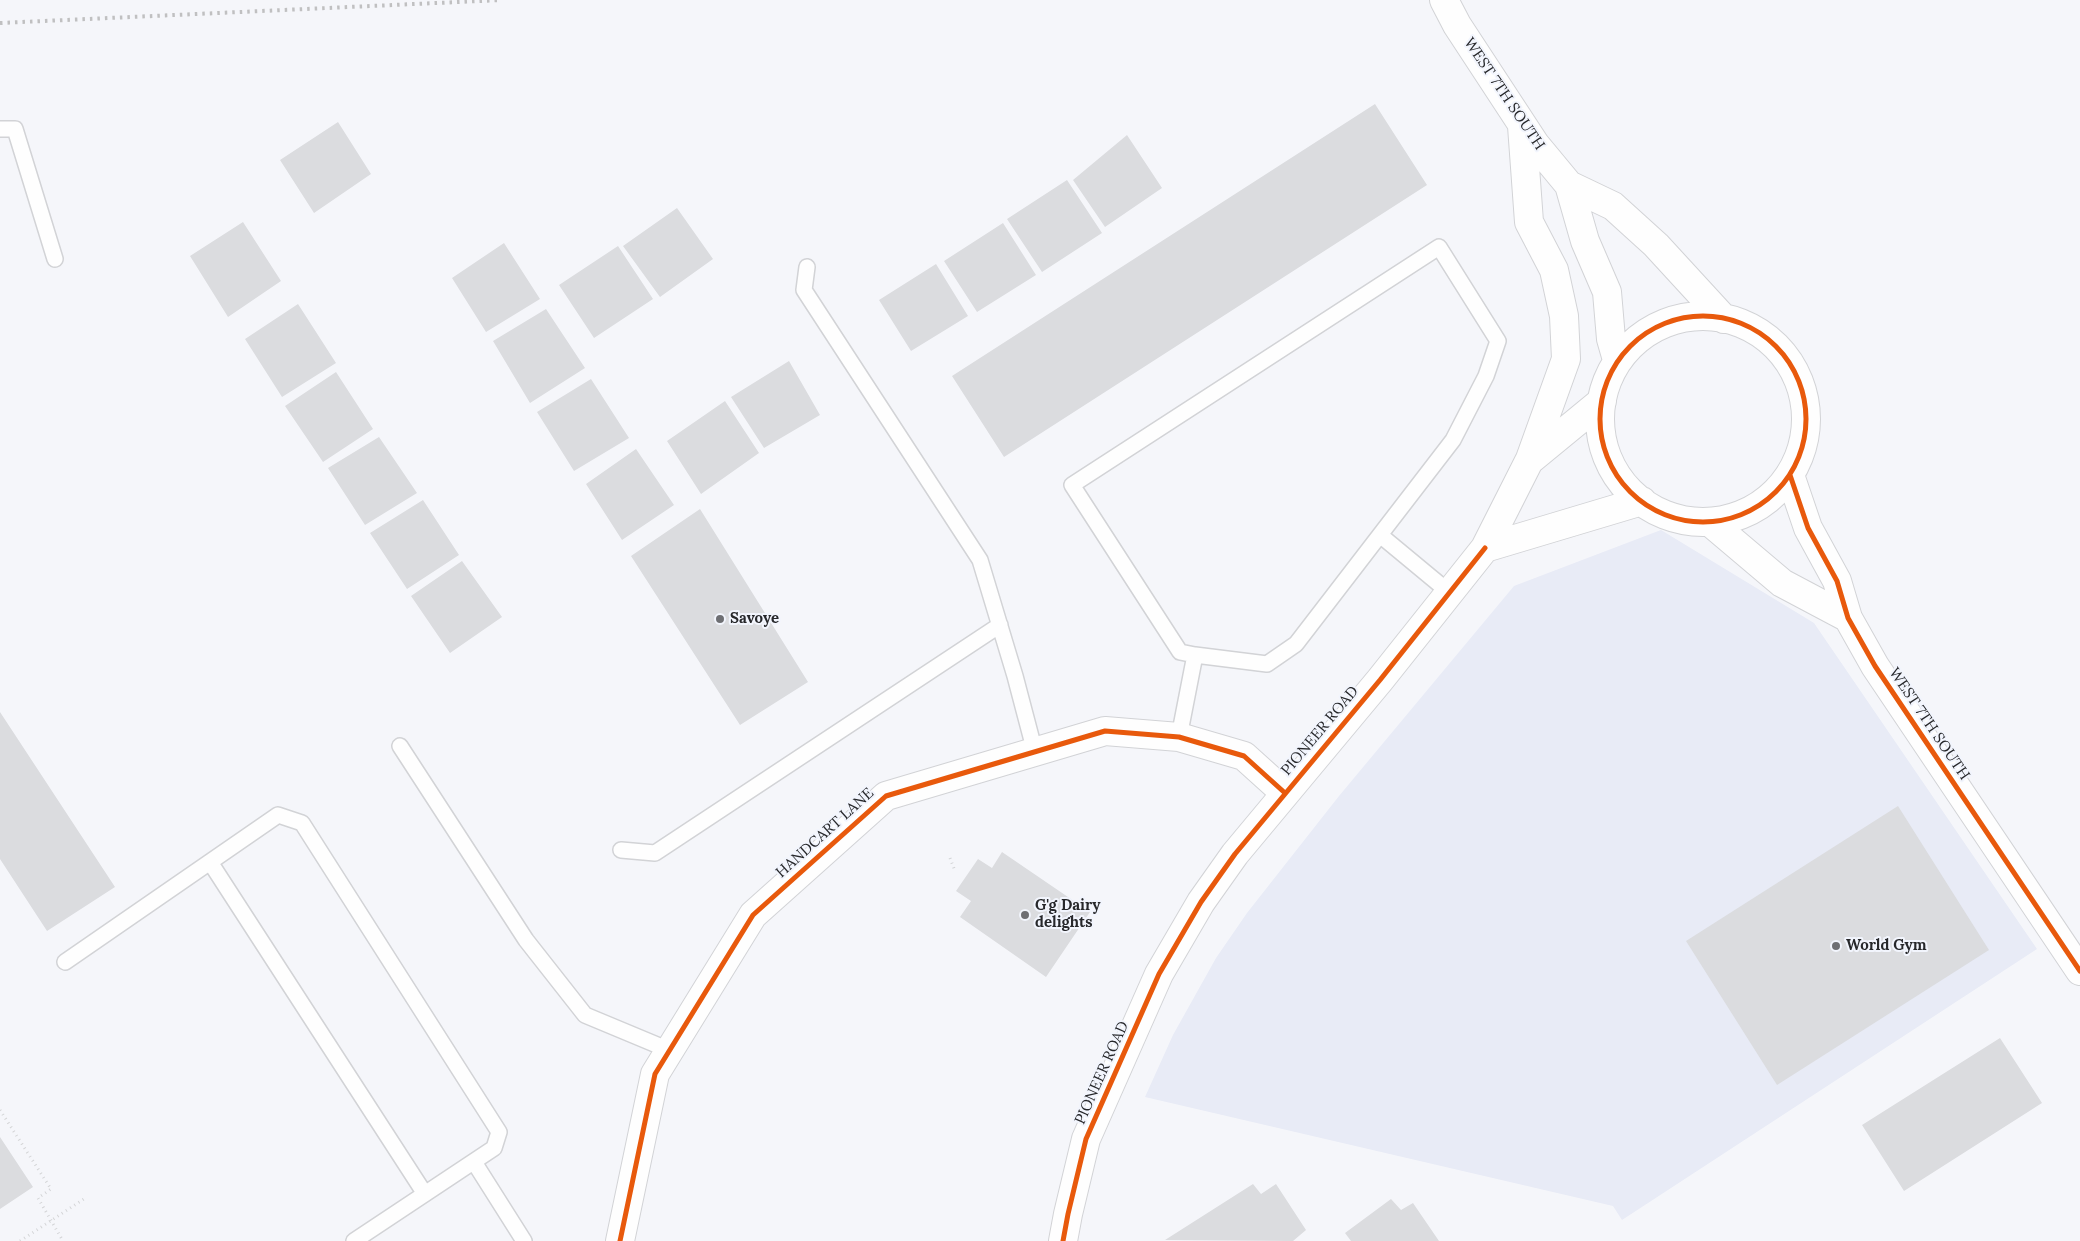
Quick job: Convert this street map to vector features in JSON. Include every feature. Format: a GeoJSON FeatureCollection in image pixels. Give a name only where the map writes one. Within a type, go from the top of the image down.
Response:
{"type":"FeatureCollection","features":[{"type":"Feature","properties":{"kind":"street","name":"WEST 7TH SOUTH"},"geometry":{"type":"LineString","coordinates":[[1444,0],[1458,25],[1535,144],[1569,185],[1585,241],[1608,292],[1611,339],[1617,360]]}},
{"type":"Feature","properties":{"kind":"street"},"geometry":{"type":"LineString","coordinates":[[1522,124],[1530,222],[1554,270],[1564,316],[1566,358],[1529,461]]}},
{"type":"Feature","properties":{"kind":"street","name":"WEST 7TH SOUTH"},"geometry":{"type":"LineString","coordinates":[[1569,185],[1613,206],[1656,245],[1724,319]]}},
{"type":"Feature","properties":{"kind":"street"},"geometry":{"type":"LineString","coordinates":[[1708,315],[1724,319],[1742,323],[1772,342],[1794,369],[1805,402],[1805,438],[1794,470],[1771,498],[1743,515],[1711,522],[1678,520],[1648,507],[1623,484],[1607,456],[1600,423],[1604,390],[1617,360],[1642,335],[1673,320],[1708,315]]}},
{"type":"Feature","properties":{"kind":"street","name":"PIONEER ROAD"},"geometry":{"type":"LineString","coordinates":[[1063,1241],[1086,1139],[1160,974],[1201,902],[1285,792],[1380,680],[1485,548],[1529,461],[1602,401]]}},
{"type":"Feature","properties":{"kind":"street","name":"WEST 7TH SOUTH"},"geometry":{"type":"LineString","coordinates":[[1790,475],[1808,528],[1837,581],[1848,618],[1875,666],[2080,971]]}},
{"type":"Feature","properties":{"kind":"street"},"geometry":{"type":"LineString","coordinates":[[1485,548],[1642,501]]}},
{"type":"Feature","properties":{"kind":"street"},"geometry":{"type":"LineString","coordinates":[[1711,522],[1782,583],[1848,618]]}},
{"type":"Feature","properties":{"kind":"street","name":"HANDCART LANE"},"geometry":{"type":"LineString","coordinates":[[620,1241],[655,1074],[753,915],[886,796],[1105,731],[1179,737],[1244,756],[1285,792]]}},
{"type":"Feature","properties":{"kind":"lane"},"geometry":{"type":"LineString","coordinates":[[0,129],[15,129],[55,259]]}},
{"type":"Feature","properties":{"kind":"lane"},"geometry":{"type":"LineString","coordinates":[[1438,247],[1498,341],[1486,376],[1453,440],[1296,644],[1267,664],[1195,655],[1180,652],[1072,485],[1438,247]]}},
{"type":"Feature","properties":{"kind":"lane"},"geometry":{"type":"LineString","coordinates":[[807,267],[804,290],[980,560],[1035,752]]}},
{"type":"Feature","properties":{"kind":"lane"},"geometry":{"type":"LineString","coordinates":[[1380,535],[1450,593]]}},
{"type":"Feature","properties":{"kind":"lane"},"geometry":{"type":"LineString","coordinates":[[621,850],[655,854],[1000,625]]}},
{"type":"Feature","properties":{"kind":"lane"},"geometry":{"type":"LineString","coordinates":[[1179,737],[1195,655]]}},
{"type":"Feature","properties":{"kind":"lane"},"geometry":{"type":"LineString","coordinates":[[400,746],[526,940],[585,1015],[670,1050]]}},
{"type":"Feature","properties":{"kind":"lane"},"geometry":{"type":"LineString","coordinates":[[65,962],[278,815],[302,823],[499,1132],[494,1148],[354,1241]]}},
{"type":"Feature","properties":{"kind":"lane"},"geometry":{"type":"LineString","coordinates":[[210,862],[424,1194]]}},
{"type":"Feature","properties":{"kind":"lane"},"geometry":{"type":"LineString","coordinates":[[474,1162],[524,1241]]}},
{"type":"Feature","properties":{"kind":"path"},"geometry":{"type":"LineString","coordinates":[[950,858],[955,870]]}},
{"type":"Feature","properties":{"kind":"path"},"geometry":{"type":"LineString","coordinates":[[0,1110],[51,1189],[38,1198],[63,1241]]}},
{"type":"Feature","properties":{"kind":"path"},"geometry":{"type":"LineString","coordinates":[[20,1241],[84,1199]]}},
{"type":"Feature","properties":{"kind":"shaded area"},"geometry":{"type":"Polygon","coordinates":[[[1661,530],[1814,623],[2037,949],[1622,1220],[1613,1206],[1145,1097],[1173,1035],[1216,958],[1247,913],[1339,796],[1514,586],[1661,530]]]}},
{"type":"Feature","properties":{"kind":"building"},"geometry":{"type":"Polygon","coordinates":[[[1375,104],[1427,185],[1004,457],[952,376],[1375,104]]]}},
{"type":"Feature","properties":{"kind":"building"},"geometry":{"type":"Polygon","coordinates":[[[338,122],[371,174],[314,213],[280,160],[338,122]]]}},
{"type":"Feature","properties":{"kind":"building"},"geometry":{"type":"Polygon","coordinates":[[[1127,135],[1162,188],[1105,227],[1073,180],[1127,135]]]}},
{"type":"Feature","properties":{"kind":"building"},"geometry":{"type":"Polygon","coordinates":[[[1067,180],[1102,233],[1042,272],[1007,219],[1067,180]]]}},
{"type":"Feature","properties":{"kind":"building"},"geometry":{"type":"Polygon","coordinates":[[[677,208],[713,259],[660,297],[623,246],[677,208]]]}},
{"type":"Feature","properties":{"kind":"building"},"geometry":{"type":"Polygon","coordinates":[[[243,222],[281,281],[228,317],[190,256],[243,222]]]}},
{"type":"Feature","properties":{"kind":"building"},"geometry":{"type":"Polygon","coordinates":[[[1003,223],[1036,275],[977,312],[944,261],[1003,223]]]}},
{"type":"Feature","properties":{"kind":"building"},"geometry":{"type":"Polygon","coordinates":[[[504,243],[540,299],[486,332],[452,278],[504,243]]]}},
{"type":"Feature","properties":{"kind":"building"},"geometry":{"type":"Polygon","coordinates":[[[618,246],[653,299],[594,338],[559,285],[618,246]]]}},
{"type":"Feature","properties":{"kind":"building"},"geometry":{"type":"Polygon","coordinates":[[[936,264],[968,316],[911,351],[879,300],[936,264]]]}},
{"type":"Feature","properties":{"kind":"building"},"geometry":{"type":"Polygon","coordinates":[[[298,304],[336,363],[282,397],[245,339],[298,304]]]}},
{"type":"Feature","properties":{"kind":"building"},"geometry":{"type":"Polygon","coordinates":[[[546,309],[585,368],[530,403],[493,341],[546,309]]]}},
{"type":"Feature","properties":{"kind":"building"},"geometry":{"type":"Polygon","coordinates":[[[789,361],[820,415],[764,448],[731,397],[789,361]]]}},
{"type":"Feature","properties":{"kind":"building"},"geometry":{"type":"Polygon","coordinates":[[[336,372],[373,429],[323,462],[285,406],[336,372]]]}},
{"type":"Feature","properties":{"kind":"building"},"geometry":{"type":"Polygon","coordinates":[[[591,379],[629,438],[574,471],[537,412],[591,379]]]}},
{"type":"Feature","properties":{"kind":"building"},"geometry":{"type":"Polygon","coordinates":[[[725,401],[759,453],[701,494],[667,441],[725,401]]]}},
{"type":"Feature","properties":{"kind":"building"},"geometry":{"type":"Polygon","coordinates":[[[379,437],[417,493],[365,525],[328,468],[379,437]]]}},
{"type":"Feature","properties":{"kind":"building"},"geometry":{"type":"Polygon","coordinates":[[[636,449],[674,505],[622,540],[586,484],[636,449]]]}},
{"type":"Feature","properties":{"kind":"building"},"geometry":{"type":"Polygon","coordinates":[[[423,500],[459,555],[407,589],[370,533],[423,500]]]}},
{"type":"Feature","properties":{"kind":"building","name":"Savoye"},"geometry":{"type":"Polygon","coordinates":[[[700,509],[808,682],[740,725],[631,556],[700,509]]]}},
{"type":"Feature","properties":{"kind":"building"},"geometry":{"type":"Polygon","coordinates":[[[462,561],[502,617],[450,653],[411,596],[462,561]]]}},
{"type":"Feature","properties":{"kind":"building"},"geometry":{"type":"Polygon","coordinates":[[[0,712],[115,887],[47,931],[0,859],[0,712]]]}},
{"type":"Feature","properties":{"kind":"building"},"geometry":{"type":"Polygon","coordinates":[[[1898,806],[1989,950],[1777,1085],[1686,941],[1898,806]]]}},
{"type":"Feature","properties":{"kind":"building","name":"G'g Dairy delights"},"geometry":{"type":"Polygon","coordinates":[[[1002,852],[1090,912],[1046,977],[960,917],[971,901],[956,891],[978,859],[992,868],[1002,852]]]}},
{"type":"Feature","properties":{"kind":"building"},"geometry":{"type":"Polygon","coordinates":[[[2000,1038],[2042,1103],[1904,1191],[1862,1125],[2000,1038]]]}},
{"type":"Feature","properties":{"kind":"building"},"geometry":{"type":"Polygon","coordinates":[[[0,1137],[33,1187],[0,1209],[0,1137]]]}},
{"type":"Feature","properties":{"kind":"building"},"geometry":{"type":"Polygon","coordinates":[[[1253,1184],[1261,1194],[1276,1184],[1306,1230],[1293,1241],[1165,1240],[1253,1184]]]}},
{"type":"Feature","properties":{"kind":"building"},"geometry":{"type":"Polygon","coordinates":[[[1391,1199],[1401,1210],[1413,1203],[1439,1241],[1351,1241],[1345,1233],[1391,1199]]]}},
{"type":"Feature","properties":{"kind":"railway"},"geometry":{"type":"LineString","coordinates":[[0,23],[502,0]]}},
{"type":"Feature","properties":{"kind":"cycle path"},"geometry":{"type":"LineString","coordinates":[[1703,316],[1723,318],[1742,324],[1751,328],[1776,346],[1794,371],[1798,380],[1804,399],[1806,419],[1804,439],[1798,458],[1794,467],[1776,492],[1751,510],[1742,514],[1723,520],[1703,522],[1683,520],[1664,514],[1655,510],[1630,492],[1612,467],[1608,458],[1602,439],[1600,419],[1602,399],[1608,380],[1612,371],[1630,346],[1655,328],[1664,324],[1683,318],[1703,316]]}},
{"type":"Feature","properties":{"kind":"cycle path"},"geometry":{"type":"LineString","coordinates":[[1790,475],[1808,528],[1837,581],[1848,618],[1875,666],[2080,971]]}},
{"type":"Feature","properties":{"kind":"cycle path"},"geometry":{"type":"LineString","coordinates":[[1063,1241],[1086,1139],[1159,974],[1201,902],[1235,854],[1380,680],[1485,548]]}},
{"type":"Feature","properties":{"kind":"cycle path"},"geometry":{"type":"LineString","coordinates":[[620,1241],[655,1074],[753,915],[886,796],[1105,731],[1179,737],[1244,756],[1285,793]]}},
{"type":"Feature","properties":{"kind":"place","name":"Savoye"},"geometry":{"type":"Point","coordinates":[720,619]}},
{"type":"Feature","properties":{"kind":"place","name":"G'g Dairy delights"},"geometry":{"type":"Point","coordinates":[1025,915]}},
{"type":"Feature","properties":{"kind":"place","name":"World Gym"},"geometry":{"type":"Point","coordinates":[1836,946]}}]}
